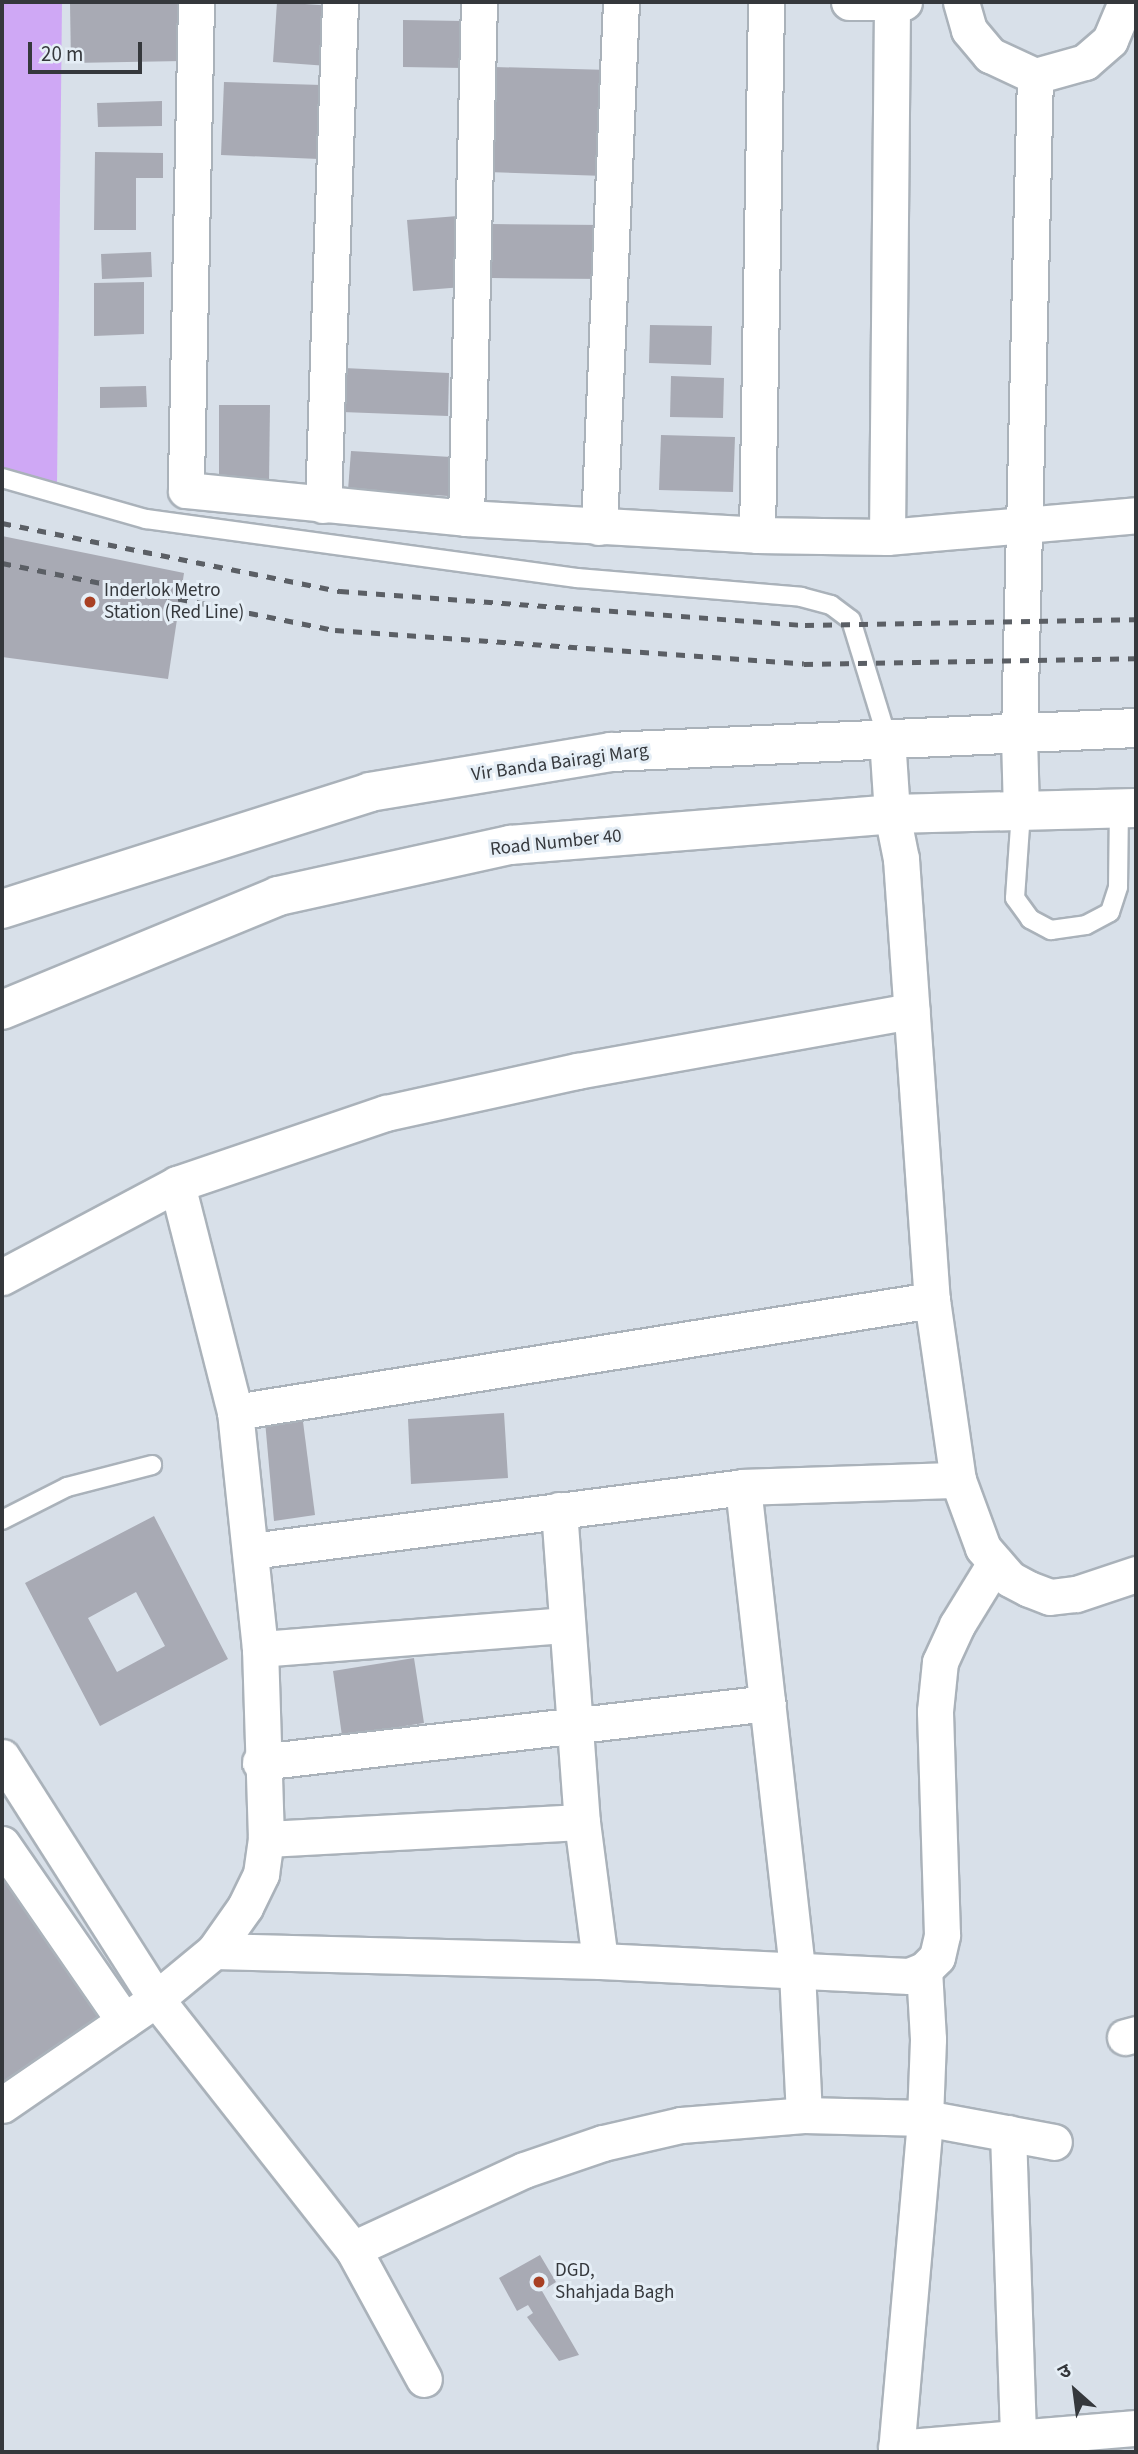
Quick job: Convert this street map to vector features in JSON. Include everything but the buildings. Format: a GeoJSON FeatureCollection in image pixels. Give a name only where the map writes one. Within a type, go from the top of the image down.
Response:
{"type":"FeatureCollection","features":[{"type":"Feature","properties":{"kind":"main road","name":"Vir Banda Bairagi Marg"},"geometry":{"type":"LineString","coordinates":[[2,909],[370,792],[611,752],[1136,728]]}},
{"type":"Feature","properties":{"kind":"main road","name":"Road Number 40"},"geometry":{"type":"LineString","coordinates":[[2,1010],[278,895],[510,845],[892,814],[1127,808]]}},
{"type":"Feature","properties":{"kind":"street"},"geometry":{"type":"LineString","coordinates":[[196,2],[186,490],[467,518],[757,535],[887,537],[1136,515]]}},
{"type":"Feature","properties":{"kind":"street"},"geometry":{"type":"LineString","coordinates":[[323,505],[340,2]]}},
{"type":"Feature","properties":{"kind":"street"},"geometry":{"type":"LineString","coordinates":[[467,518],[479,2]]}},
{"type":"Feature","properties":{"kind":"street"},"geometry":{"type":"LineString","coordinates":[[599,527],[621,2]]}},
{"type":"Feature","properties":{"kind":"street"},"geometry":{"type":"LineString","coordinates":[[757,535],[766,2]]}},
{"type":"Feature","properties":{"kind":"street"},"geometry":{"type":"LineString","coordinates":[[849,2],[896,3],[887,537]]}},
{"type":"Feature","properties":{"kind":"street"},"geometry":{"type":"LineString","coordinates":[[961,2],[969,30],[990,55],[1035,76],[1085,62],[1110,40],[1126,2]]}},
{"type":"Feature","properties":{"kind":"street"},"geometry":{"type":"LineString","coordinates":[[1021,812],[1018,734],[1035,76]]}},
{"type":"Feature","properties":{"kind":"street"},"geometry":{"type":"LineString","coordinates":[[887,738],[892,814],[901,859],[932,1300],[958,1480],[970,1519],[995,1563],[1010,1579],[1050,1597],[1076,1594],[1136,1573]]}},
{"type":"Feature","properties":{"kind":"street"},"geometry":{"type":"LineString","coordinates":[[2,1278],[177,1184],[386,1113],[577,1071],[912,1011]]}},
{"type":"Feature","properties":{"kind":"street"},"geometry":{"type":"LineString","coordinates":[[2,2105],[156,1999],[214,1951],[245,1907],[261,1874],[265,1839],[260,1762],[260,1649],[235,1412],[177,1184]]}},
{"type":"Feature","properties":{"kind":"street"},"geometry":{"type":"LineString","coordinates":[[235,1412],[932,1300]]}},
{"type":"Feature","properties":{"kind":"street"},"geometry":{"type":"LineString","coordinates":[[251,1551],[743,1487],[958,1480]]}},
{"type":"Feature","properties":{"kind":"street"},"geometry":{"type":"LineString","coordinates":[[743,1487],[797,1972],[804,2115]]}},
{"type":"Feature","properties":{"kind":"street"},"geometry":{"type":"LineString","coordinates":[[559,1510],[565,1625],[582,1822],[600,1961]]}},
{"type":"Feature","properties":{"kind":"street"},"geometry":{"type":"LineString","coordinates":[[214,1951],[600,1961],[909,1976],[924,1970],[937,1957],[942,1935],[935,1711],[940,1662],[957,1625],[995,1563]]}},
{"type":"Feature","properties":{"kind":"street"},"geometry":{"type":"LineString","coordinates":[[260,1649],[565,1625]]}},
{"type":"Feature","properties":{"kind":"street"},"geometry":{"type":"LineString","coordinates":[[260,1762],[768,1703]]}},
{"type":"Feature","properties":{"kind":"street"},"geometry":{"type":"LineString","coordinates":[[2,1757],[156,1999],[353,2249],[424,2379]]}},
{"type":"Feature","properties":{"kind":"street"},"geometry":{"type":"LineString","coordinates":[[265,1839],[582,1822]]}},
{"type":"Feature","properties":{"kind":"street"},"geometry":{"type":"LineString","coordinates":[[2,1844],[124,2021]]}},
{"type":"Feature","properties":{"kind":"street"},"geometry":{"type":"LineString","coordinates":[[924,1970],[928,2039],[925,2118],[896,2450],[1136,2428]]}},
{"type":"Feature","properties":{"kind":"street"},"geometry":{"type":"LineString","coordinates":[[353,2249],[524,2170],[603,2143],[681,2125],[804,2115],[925,2118],[1054,2142]]}},
{"type":"Feature","properties":{"kind":"street"},"geometry":{"type":"LineString","coordinates":[[1009,2133],[1018,2440]]}},
{"type":"Feature","properties":{"kind":"lane"},"geometry":{"type":"LineString","coordinates":[[2,478],[146,519],[577,578],[801,597],[831,605],[851,620],[887,738]]}},
{"type":"Feature","properties":{"kind":"lane"},"geometry":{"type":"LineString","coordinates":[[1021,812],[1015,898],[1030,919],[1051,930],[1086,925],[1110,912],[1118,887],[1127,808]]}},
{"type":"Feature","properties":{"kind":"lane"},"geometry":{"type":"LineString","coordinates":[[2,1520],[67,1487],[152,1465]]}},
{"type":"Feature","properties":{"kind":"shaded area"},"geometry":{"type":"Polygon","coordinates":[[[2,2],[62,2],[57,487],[2,476],[2,2]]]}},
{"type":"Feature","properties":{"kind":"railway"},"geometry":{"type":"LineString","coordinates":[[2,523],[340,591],[805,625],[1136,619]]}},
{"type":"Feature","properties":{"kind":"railway"},"geometry":{"type":"LineString","coordinates":[[2,563],[335,630],[804,664],[1136,658]]}},
{"type":"Feature","properties":{"kind":"place","name":"Inderlok Metro Station (Red Line)"},"geometry":{"type":"Point","coordinates":[90,602]}},
{"type":"Feature","properties":{"kind":"place","name":"DGD, Shahjada Bagh"},"geometry":{"type":"Point","coordinates":[539,2282]}}]}
